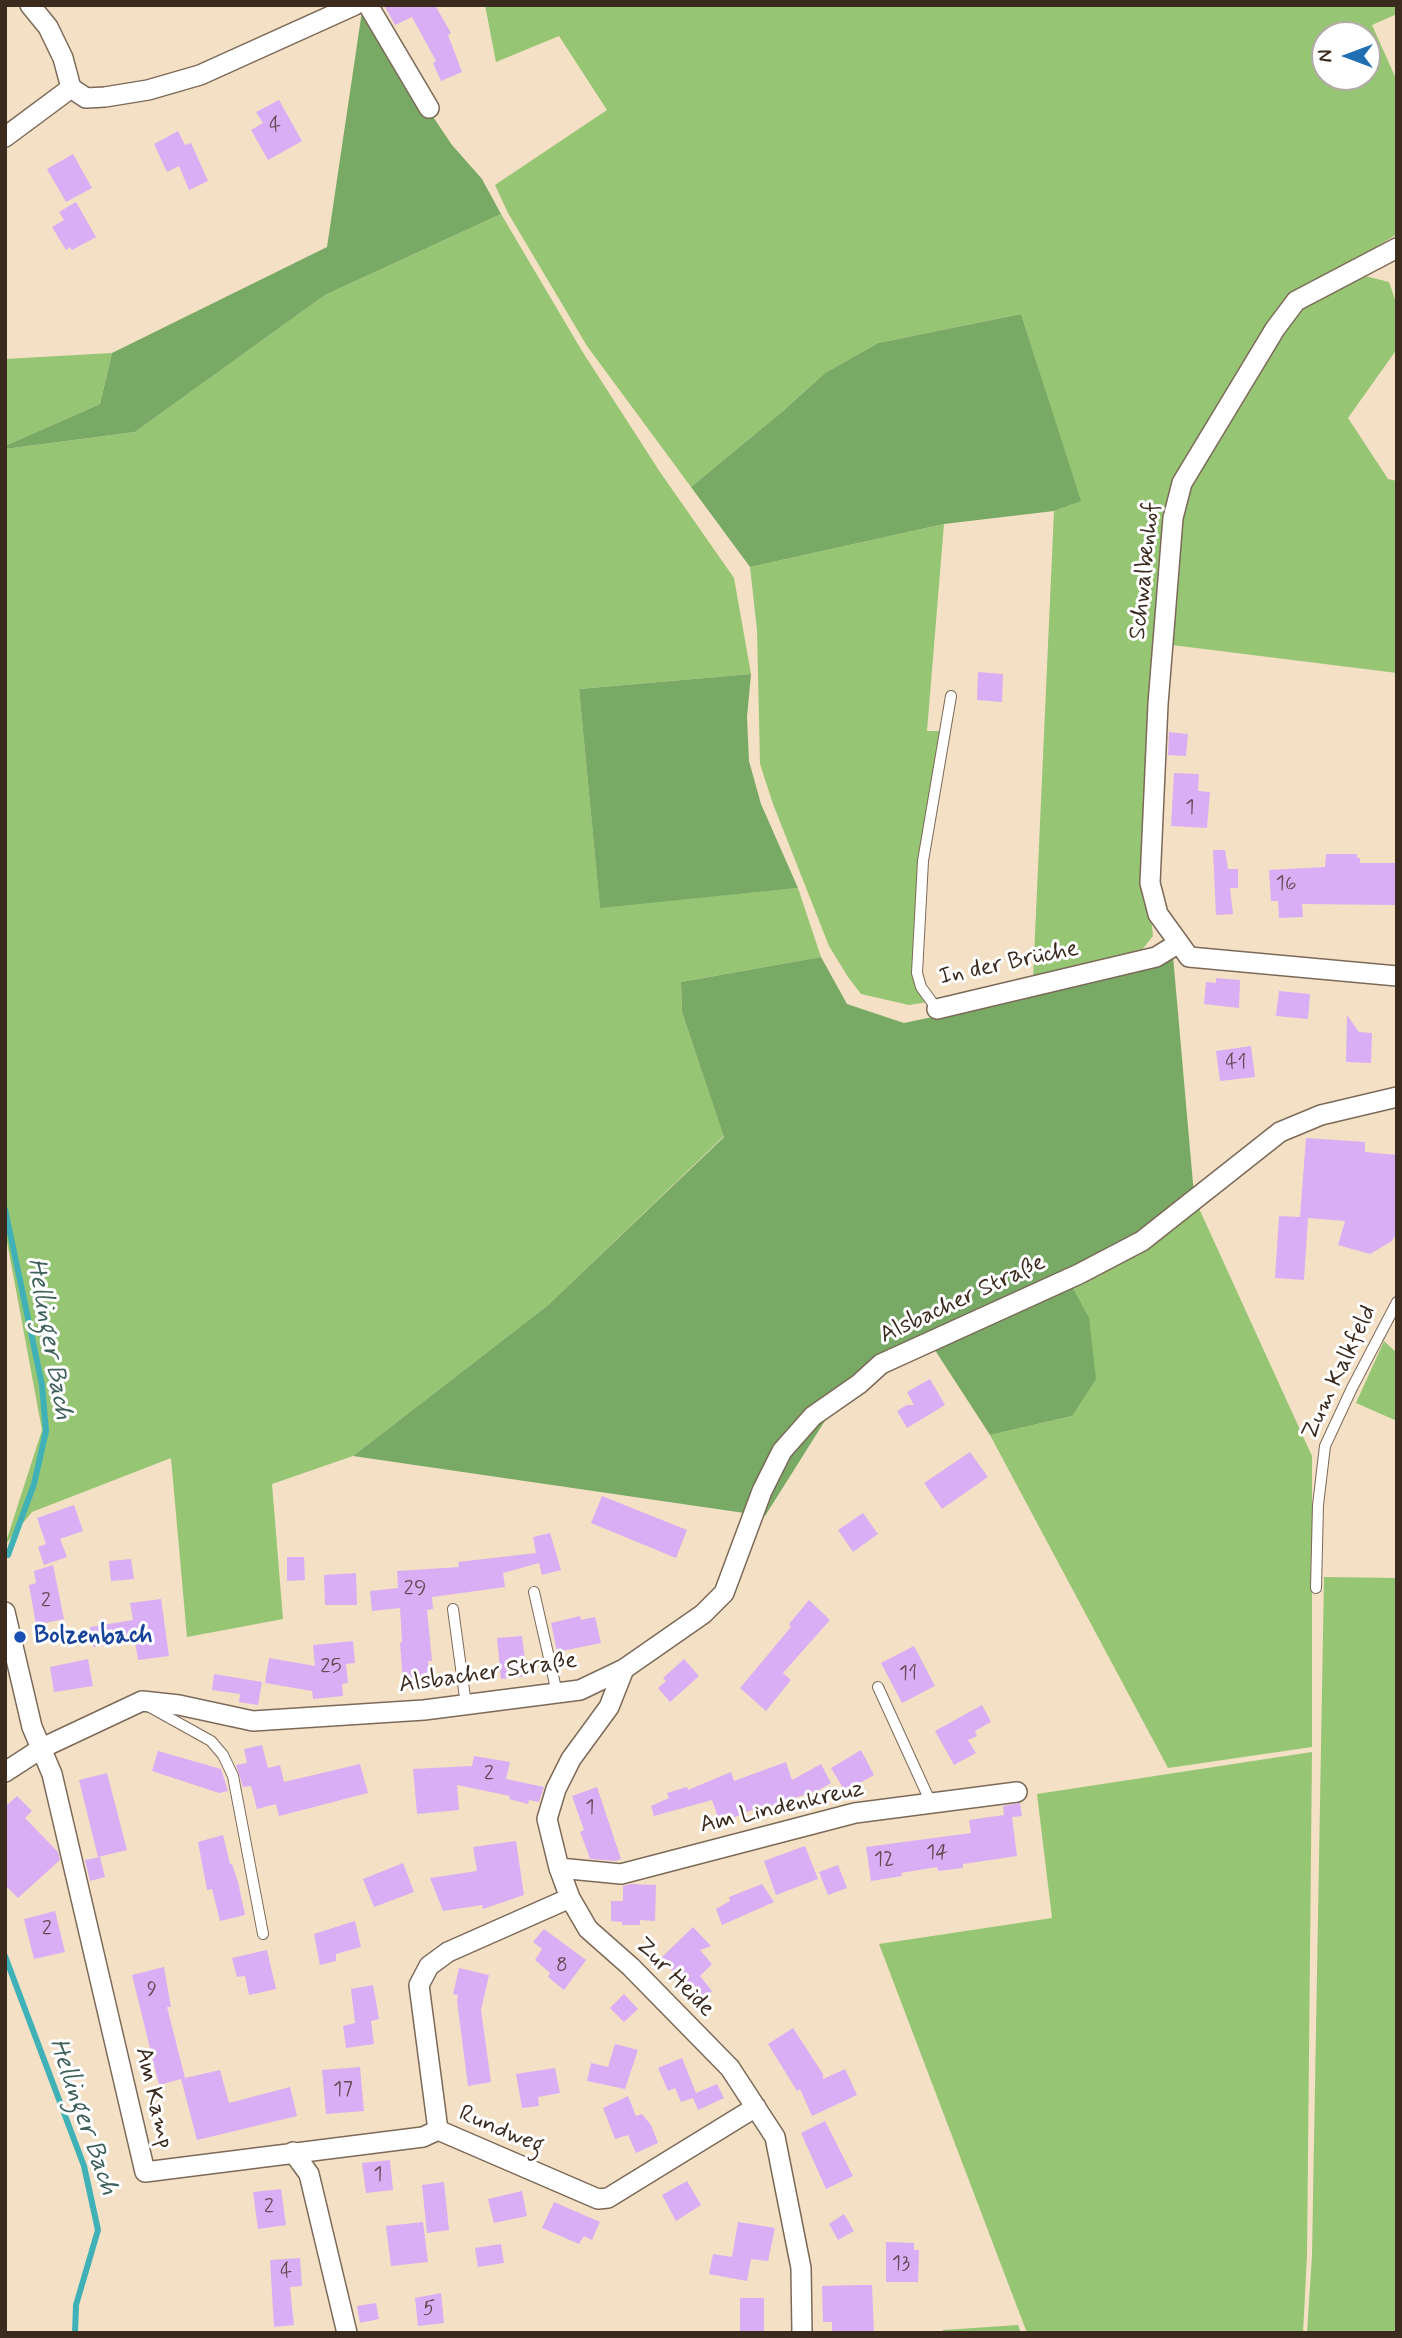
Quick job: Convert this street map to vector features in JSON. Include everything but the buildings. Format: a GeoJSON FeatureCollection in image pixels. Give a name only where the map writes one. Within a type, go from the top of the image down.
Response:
{"type":"FeatureCollection","features":[{"type":"Feature","properties":{"kind":"street"},"geometry":{"type":"LineString","coordinates":[[30,5],[48,27],[63,58],[71,88],[86,98],[148,90],[200,75],[355,5]]}},
{"type":"Feature","properties":{"kind":"street"},"geometry":{"type":"LineString","coordinates":[[368,5],[429,108]]}},
{"type":"Feature","properties":{"kind":"street"},"geometry":{"type":"LineString","coordinates":[[5,137],[71,88]]}},
{"type":"Feature","properties":{"kind":"street","name":"Schwalbenhof"},"geometry":{"type":"LineString","coordinates":[[1179,943],[1158,914],[1150,883],[1161,665],[1173,519],[1182,483],[1275,329],[1296,301],[1397,248]]}},
{"type":"Feature","properties":{"kind":"street"},"geometry":{"type":"LineString","coordinates":[[1179,943],[1189,957],[1397,976]]}},
{"type":"Feature","properties":{"kind":"street","name":"In der Brüche"},"geometry":{"type":"LineString","coordinates":[[937,1009],[1156,957],[1179,943]]}},
{"type":"Feature","properties":{"kind":"street","name":"Alsbacher Straße"},"geometry":{"type":"LineString","coordinates":[[5,1772],[42,1748],[142,1701],[179,1704],[253,1721],[424,1710],[580,1690],[624,1670],[704,1614],[724,1593],[751,1527],[762,1491],[782,1451],[813,1416],[859,1384],[881,1364],[1079,1274],[1142,1241],[1280,1132],[1321,1115],[1397,1097]]}},
{"type":"Feature","properties":{"kind":"street"},"geometry":{"type":"LineString","coordinates":[[5,1612],[32,1727],[42,1748]]}},
{"type":"Feature","properties":{"kind":"street","name":"Zur Heide"},"geometry":{"type":"LineString","coordinates":[[624,1670],[609,1707],[571,1759],[556,1789],[547,1819],[559,1868],[570,1898],[588,1929],[631,1967],[730,2068],[775,2137],[802,2268],[802,2333]]}},
{"type":"Feature","properties":{"kind":"street","name":"Am Kamp"},"geometry":{"type":"LineString","coordinates":[[42,1748],[52,1774],[145,2172],[423,2137],[438,2130]]}},
{"type":"Feature","properties":{"kind":"street","name":"Am Lindenkreuz"},"geometry":{"type":"LineString","coordinates":[[559,1868],[621,1874],[828,1818],[1017,1792]]}},
{"type":"Feature","properties":{"kind":"street","name":"Rundweg"},"geometry":{"type":"LineString","coordinates":[[570,1898],[448,1952],[429,1966],[419,1985],[438,2130],[598,2199],[607,2198],[756,2106]]}},
{"type":"Feature","properties":{"kind":"street"},"geometry":{"type":"LineString","coordinates":[[293,2152],[309,2174],[347,2333]]}},
{"type":"Feature","properties":{"kind":"lane","name":"In der Brüche"},"geometry":{"type":"LineString","coordinates":[[937,1009],[921,987],[917,973],[923,861],[951,696]]}},
{"type":"Feature","properties":{"kind":"lane","name":"Zum Kalkfeld"},"geometry":{"type":"LineString","coordinates":[[1316,1588],[1318,1506],[1325,1446],[1397,1302]]}},
{"type":"Feature","properties":{"kind":"lane"},"geometry":{"type":"LineString","coordinates":[[534,1592],[557,1693]]}},
{"type":"Feature","properties":{"kind":"lane"},"geometry":{"type":"LineString","coordinates":[[453,1609],[466,1705]]}},
{"type":"Feature","properties":{"kind":"lane"},"geometry":{"type":"LineString","coordinates":[[878,1687],[931,1803]]}},
{"type":"Feature","properties":{"kind":"lane"},"geometry":{"type":"LineString","coordinates":[[142,1701],[156,1712],[211,1741],[223,1755],[233,1776],[263,1934]]}},
{"type":"Feature","properties":{"kind":"green space"},"geometry":{"type":"Polygon","coordinates":[[[485,5],[1397,5],[1397,14],[1381,21],[1311,21],[1311,91],[1381,91],[1381,45],[1397,81],[1397,234],[1296,297],[1179,480],[1151,917],[1153,936],[1141,951],[1033,979],[1054,511],[1080,501],[1021,314],[878,343],[825,373],[691,487],[587,346],[508,213],[495,185],[607,110],[559,36],[496,62],[485,5]]]}},
{"type":"Feature","properties":{"kind":"green space"},"geometry":{"type":"Polygon","coordinates":[[[362,11],[452,145],[482,179],[501,214],[325,295],[135,432],[5,449],[5,446],[100,404],[112,353],[327,247],[362,11]]]}},
{"type":"Feature","properties":{"kind":"green space"},"geometry":{"type":"Polygon","coordinates":[[[501,214],[582,351],[660,472],[734,578],[751,674],[579,689],[600,907],[798,888],[821,957],[681,982],[682,1012],[724,1136],[547,1306],[353,1456],[272,1484],[283,1619],[187,1637],[171,1458],[32,1512],[5,1545],[42,1430],[5,1231],[5,449],[135,432],[325,295],[501,214]]]}},
{"type":"Feature","properties":{"kind":"green space"},"geometry":{"type":"Polygon","coordinates":[[[1361,275],[1389,282],[1397,305],[1397,349],[1348,418],[1388,479],[1397,481],[1397,673],[1164,644],[1185,485],[1299,306],[1361,275]]]}},
{"type":"Feature","properties":{"kind":"green space"},"geometry":{"type":"Polygon","coordinates":[[[1021,314],[1081,501],[1054,511],[944,524],[750,567],[691,487],[825,373],[878,343],[1021,314]]]}},
{"type":"Feature","properties":{"kind":"green space"},"geometry":{"type":"Polygon","coordinates":[[[112,353],[100,404],[5,446],[5,359],[112,353]]]}},
{"type":"Feature","properties":{"kind":"green space"},"geometry":{"type":"Polygon","coordinates":[[[944,524],[927,731],[941,731],[918,858],[913,973],[916,987],[928,1002],[909,1005],[861,994],[848,977],[829,946],[773,804],[760,764],[757,630],[750,567],[944,524]]]}},
{"type":"Feature","properties":{"kind":"green space"},"geometry":{"type":"Polygon","coordinates":[[[751,674],[747,717],[749,761],[761,804],[798,888],[600,908],[579,689],[751,674]]]}},
{"type":"Feature","properties":{"kind":"green space"},"geometry":{"type":"Polygon","coordinates":[[[1173,956],[1194,1195],[1140,1236],[928,1338],[833,1408],[765,1516],[353,1456],[547,1306],[724,1137],[682,1012],[681,982],[821,957],[847,1004],[904,1023],[1173,956]]]}},
{"type":"Feature","properties":{"kind":"green space"},"geometry":{"type":"Polygon","coordinates":[[[1197,1204],[1312,1456],[1312,1747],[1168,1768],[990,1435],[1072,1416],[1069,1281],[1197,1204]]]}},
{"type":"Feature","properties":{"kind":"green space"},"geometry":{"type":"Polygon","coordinates":[[[1069,1281],[1089,1318],[1096,1379],[1072,1416],[990,1435],[931,1344],[1069,1281]]]}},
{"type":"Feature","properties":{"kind":"green space"},"geometry":{"type":"Polygon","coordinates":[[[1384,1341],[1397,1353],[1397,1421],[1356,1403],[1384,1341]]]}},
{"type":"Feature","properties":{"kind":"green space"},"geometry":{"type":"Polygon","coordinates":[[[1324,1577],[1397,1578],[1397,2333],[1307,2333],[1312,2255],[1324,1577]]]}},
{"type":"Feature","properties":{"kind":"green space"},"geometry":{"type":"Polygon","coordinates":[[[1312,1752],[1307,2255],[1303,2333],[1027,2333],[879,1944],[1052,1918],[1037,1794],[1312,1752]]]}},
{"type":"Feature","properties":{"kind":"green space"},"geometry":{"type":"Polygon","coordinates":[[[1018,2325],[1021,2333],[943,2333],[943,2330],[1018,2325]]]}},
{"type":"Feature","properties":{"kind":"waterway","name":"Hellinger Bach"},"geometry":{"type":"LineString","coordinates":[[5,1209],[42,1385],[46,1431],[34,1484],[8,1555]]}},
{"type":"Feature","properties":{"kind":"waterway","name":"Hellinger Bach"},"geometry":{"type":"LineString","coordinates":[[5,1956],[84,2166],[98,2230],[76,2305],[75,2333]]}},
{"type":"Feature","properties":{"kind":"place","name":"Bolzenbach"},"geometry":{"type":"Point","coordinates":[20,1637]}}]}
